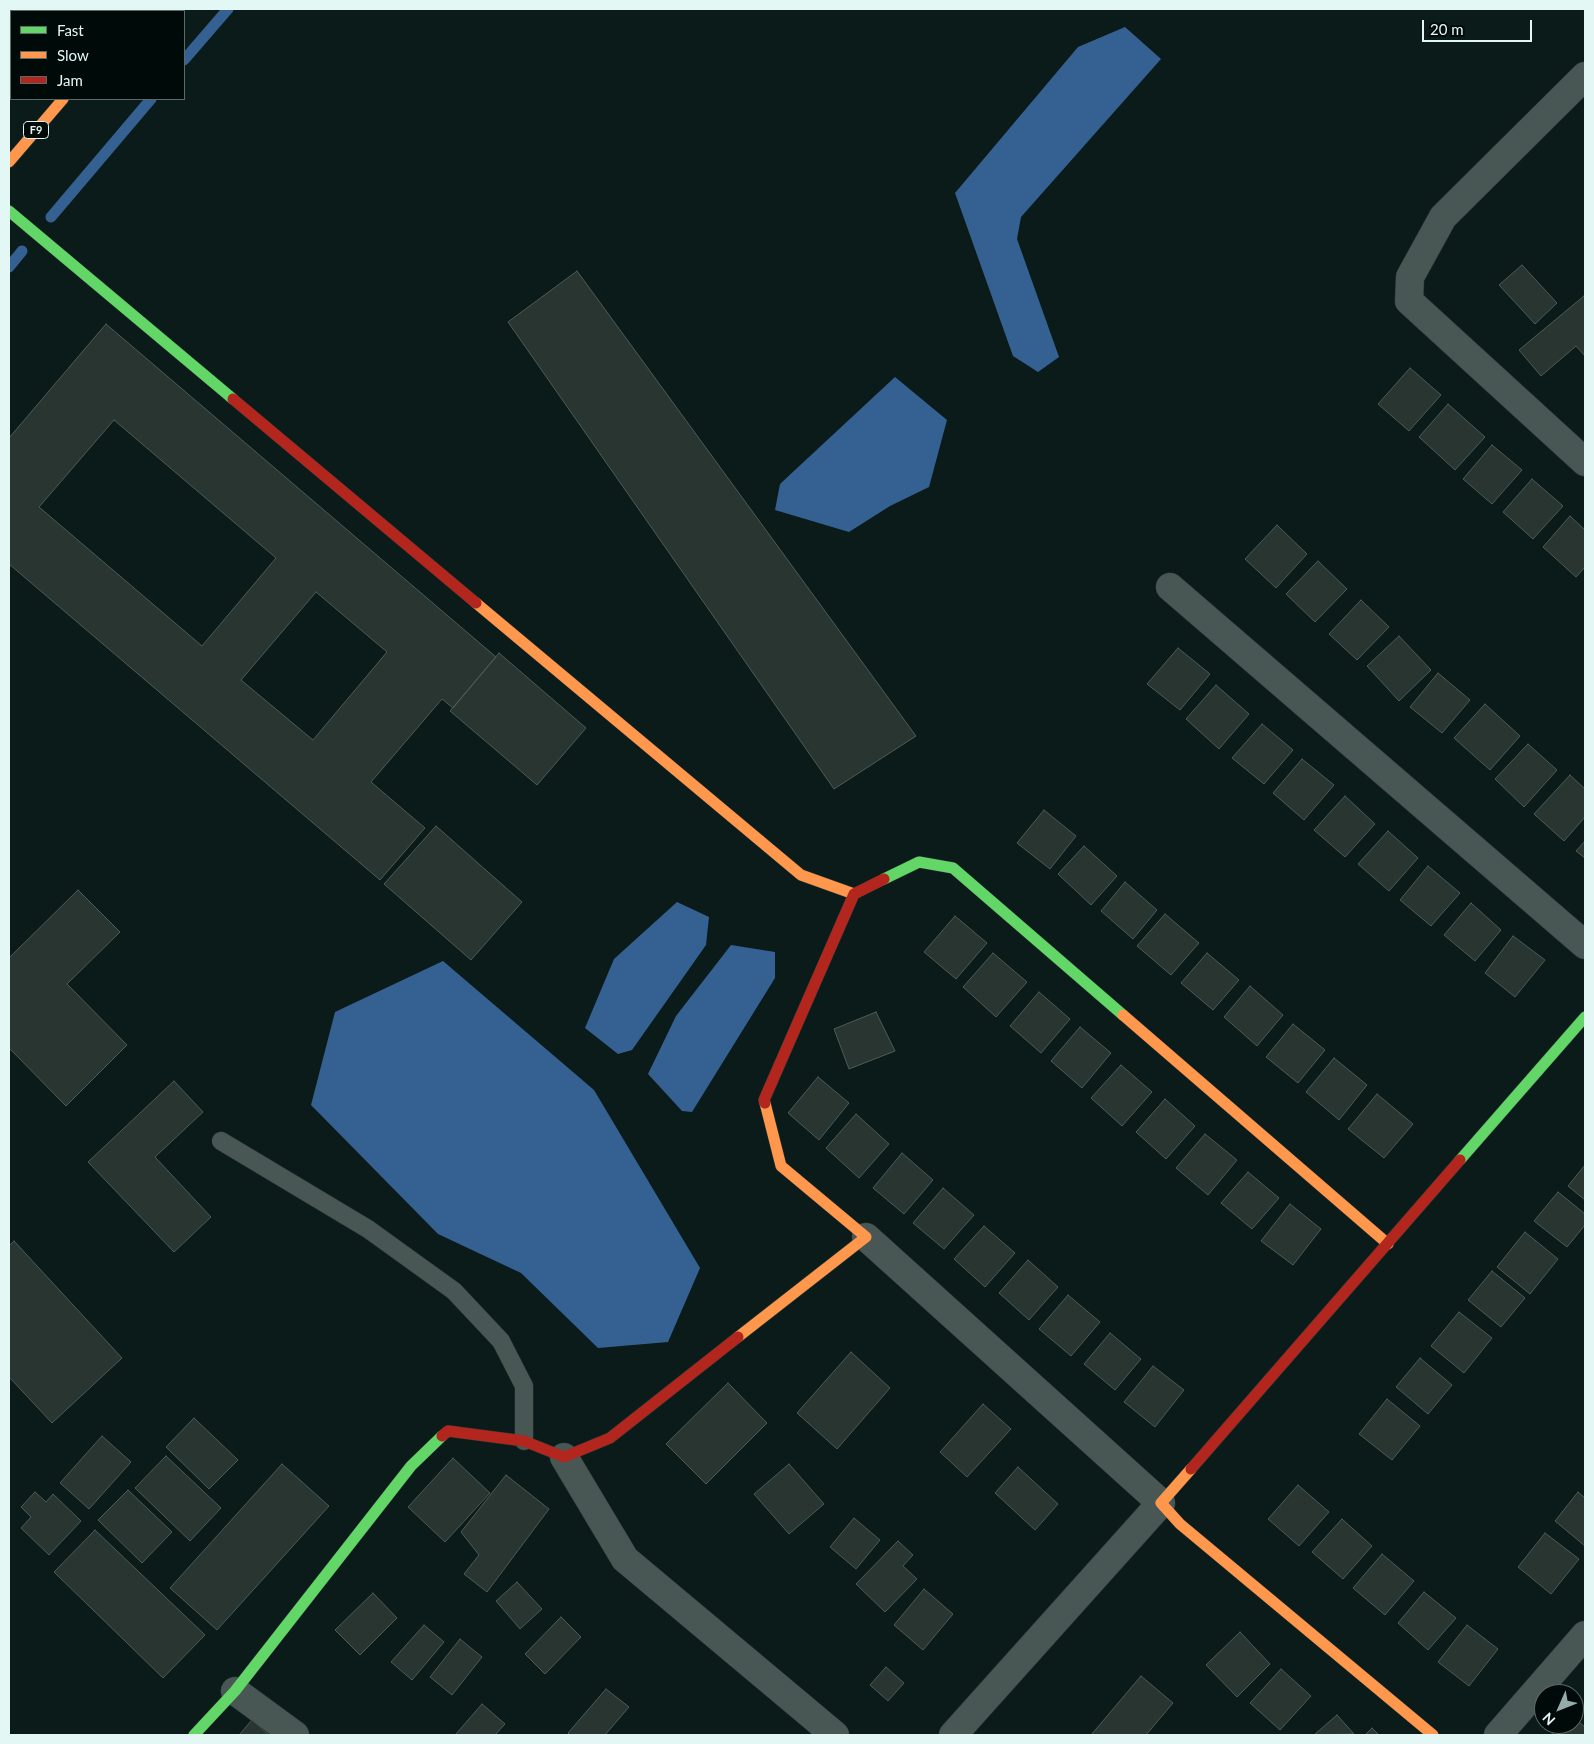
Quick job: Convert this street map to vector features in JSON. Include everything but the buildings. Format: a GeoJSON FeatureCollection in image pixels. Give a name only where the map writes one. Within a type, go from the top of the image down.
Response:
{"type":"FeatureCollection","features":[{"type":"Feature","properties":{"kind":"main road","name":"F9"},"geometry":{"type":"LineString","coordinates":[[9,162],[62,100]]}},
{"type":"Feature","properties":{"kind":"main road"},"geometry":{"type":"LineString","coordinates":[[9,211],[801,875],[854,894]]}},
{"type":"Feature","properties":{"kind":"main road"},"geometry":{"type":"LineString","coordinates":[[194,1735],[235,1691],[411,1466],[448,1431],[524,1441],[564,1457],[610,1438],[866,1237],[781,1166],[764,1100],[854,894],[919,862],[953,868],[1388,1244]]}},
{"type":"Feature","properties":{"kind":"main road"},"geometry":{"type":"LineString","coordinates":[[1433,1735],[1180,1524],[1161,1503],[1585,1017]]}},
{"type":"Feature","properties":{"kind":"street"},"geometry":{"type":"LineString","coordinates":[[1585,76],[1443,217],[1410,276],[1409,301],[1585,462]]}},
{"type":"Feature","properties":{"kind":"street"},"geometry":{"type":"LineString","coordinates":[[1170,587],[1585,945]]}},
{"type":"Feature","properties":{"kind":"street"},"geometry":{"type":"LineString","coordinates":[[866,1237],[1161,1503],[953,1735]]}},
{"type":"Feature","properties":{"kind":"street"},"geometry":{"type":"LineString","coordinates":[[564,1457],[625,1559],[836,1735]]}},
{"type":"Feature","properties":{"kind":"street"},"geometry":{"type":"LineString","coordinates":[[1498,1735],[1585,1635]]}},
{"type":"Feature","properties":{"kind":"street"},"geometry":{"type":"LineString","coordinates":[[235,1691],[295,1735]]}},
{"type":"Feature","properties":{"kind":"lane"},"geometry":{"type":"LineString","coordinates":[[221,1141],[368,1229],[454,1291],[501,1341],[524,1386],[524,1441]]}},
{"type":"Feature","properties":{"kind":"water"},"geometry":{"type":"Polygon","coordinates":[[[1125,27],[1161,59],[1021,217],[1017,239],[1059,357],[1038,372],[1013,356],[955,193],[1078,47],[1125,27]]]}},
{"type":"Feature","properties":{"kind":"water"},"geometry":{"type":"Polygon","coordinates":[[[895,377],[947,420],[929,487],[890,506],[849,532],[775,510],[780,484],[895,377]]]}},
{"type":"Feature","properties":{"kind":"water"},"geometry":{"type":"Polygon","coordinates":[[[677,902],[709,917],[706,945],[632,1050],[618,1054],[585,1028],[614,959],[677,902]]]}},
{"type":"Feature","properties":{"kind":"water"},"geometry":{"type":"Polygon","coordinates":[[[731,945],[775,952],[775,978],[692,1112],[682,1111],[648,1074],[676,1016],[731,945]]]}},
{"type":"Feature","properties":{"kind":"water"},"geometry":{"type":"Polygon","coordinates":[[[443,961],[594,1090],[700,1268],[668,1342],[598,1348],[521,1273],[438,1234],[311,1105],[335,1012],[443,961]]]}},
{"type":"Feature","properties":{"kind":"waterway"},"geometry":{"type":"LineString","coordinates":[[185,59],[228,9]]}},
{"type":"Feature","properties":{"kind":"waterway"},"geometry":{"type":"LineString","coordinates":[[51,217],[150,100]]}},
{"type":"Feature","properties":{"kind":"waterway"},"geometry":{"type":"LineString","coordinates":[[9,267],[22,251]]}},
{"type":"Feature","properties":{"kind":"traffic: fast"},"geometry":{"type":"LineString","coordinates":[[9,211],[233,399]]}},
{"type":"Feature","properties":{"kind":"traffic: fast"},"geometry":{"type":"LineString","coordinates":[[884,879],[919,862],[953,868],[1123,1015]]}},
{"type":"Feature","properties":{"kind":"traffic: fast"},"geometry":{"type":"LineString","coordinates":[[1460,1160],[1585,1017]]}},
{"type":"Feature","properties":{"kind":"traffic: fast"},"geometry":{"type":"LineString","coordinates":[[194,1735],[235,1691],[411,1466],[442,1436]]}},
{"type":"Feature","properties":{"kind":"traffic: slow"},"geometry":{"type":"LineString","coordinates":[[9,162],[62,100]]}},
{"type":"Feature","properties":{"kind":"traffic: slow"},"geometry":{"type":"LineString","coordinates":[[476,603],[801,875],[854,894]]}},
{"type":"Feature","properties":{"kind":"traffic: slow"},"geometry":{"type":"LineString","coordinates":[[1123,1015],[1388,1244]]}},
{"type":"Feature","properties":{"kind":"traffic: slow"},"geometry":{"type":"LineString","coordinates":[[738,1337],[866,1237],[781,1166],[765,1103]]}},
{"type":"Feature","properties":{"kind":"traffic: slow"},"geometry":{"type":"LineString","coordinates":[[1191,1469],[1161,1503],[1180,1524],[1433,1735]]}},
{"type":"Feature","properties":{"kind":"traffic: jam"},"geometry":{"type":"LineString","coordinates":[[233,399],[476,603]]}},
{"type":"Feature","properties":{"kind":"traffic: jam"},"geometry":{"type":"LineString","coordinates":[[765,1103],[764,1100],[854,894],[884,879]]}},
{"type":"Feature","properties":{"kind":"traffic: jam"},"geometry":{"type":"LineString","coordinates":[[1191,1469],[1460,1160]]}},
{"type":"Feature","properties":{"kind":"traffic: jam"},"geometry":{"type":"LineString","coordinates":[[442,1436],[448,1431],[524,1441],[564,1457],[610,1438],[738,1337]]}}]}
